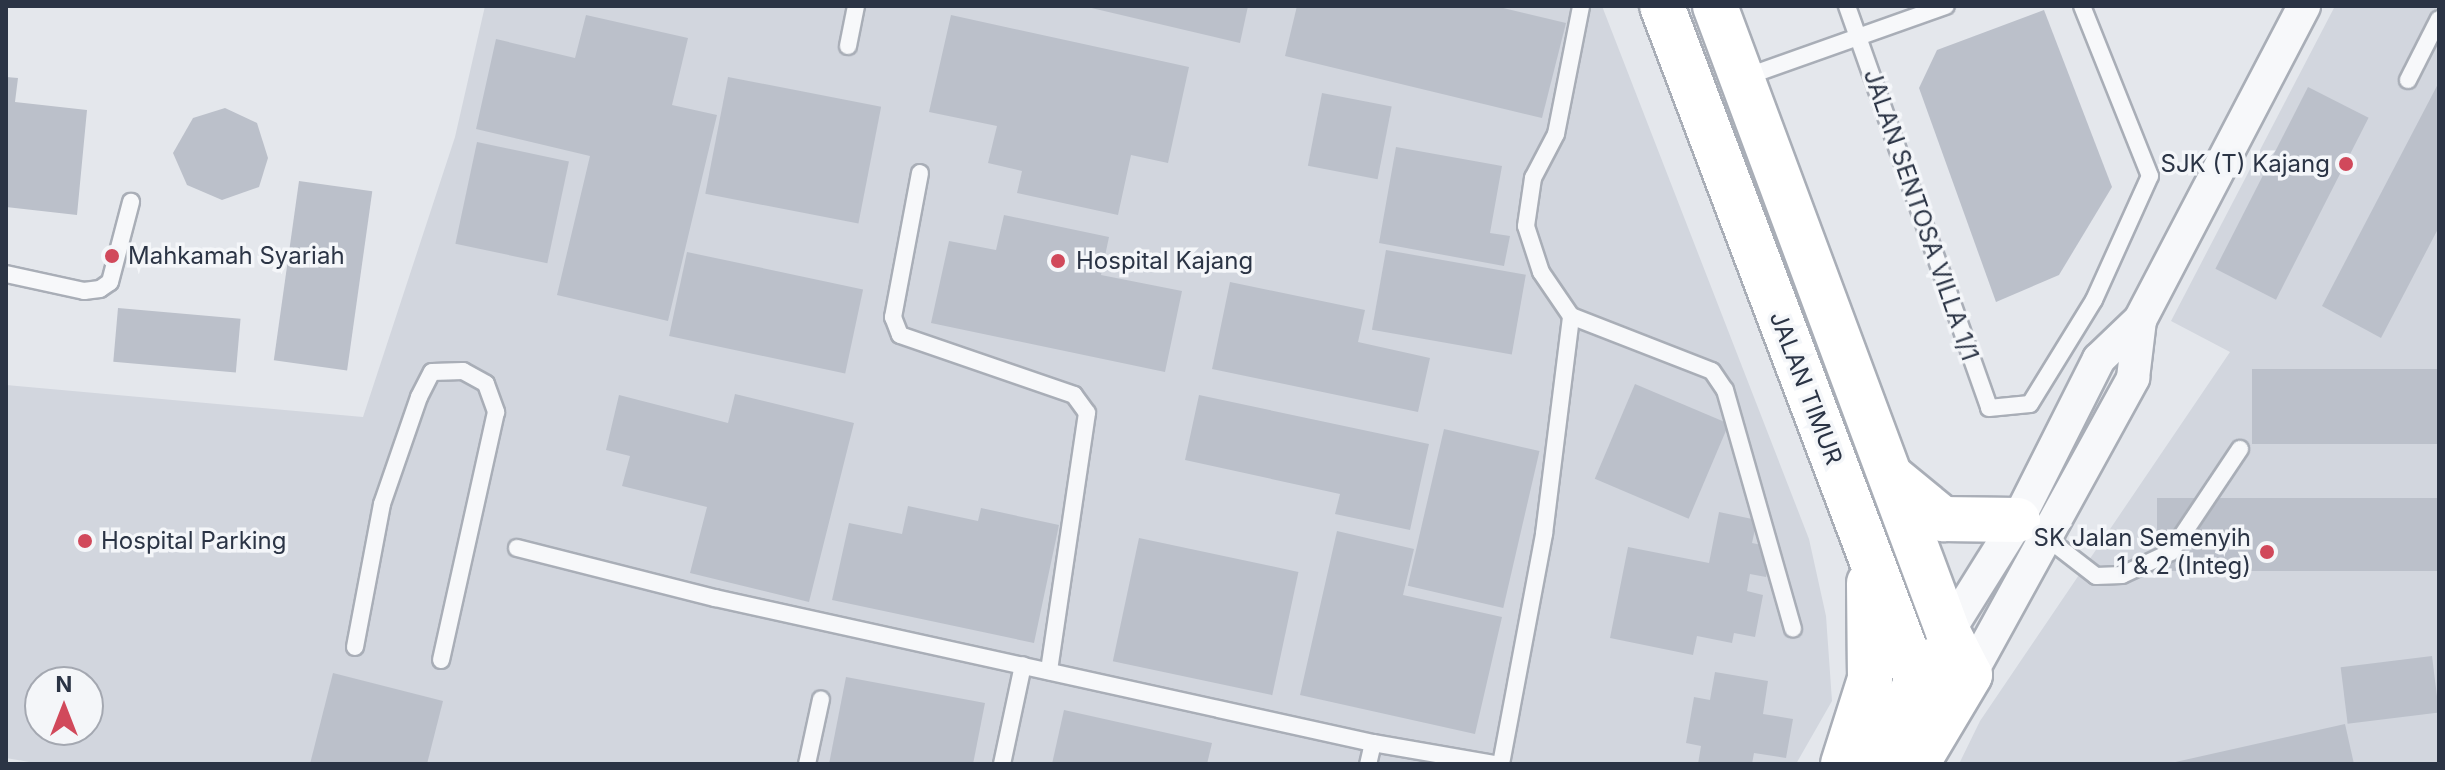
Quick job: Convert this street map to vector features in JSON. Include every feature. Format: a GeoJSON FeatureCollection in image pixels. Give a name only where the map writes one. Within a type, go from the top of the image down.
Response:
{"type":"FeatureCollection","features":[{"type":"Feature","properties":{"kind":"main road","name":"JALAN TIMUR"},"geometry":{"type":"LineString","coordinates":[[1662,6],[1917,680],[1938,723]]}},
{"type":"Feature","properties":{"kind":"main road","name":"JALAN TIMUR"},"geometry":{"type":"LineString","coordinates":[[1715,6],[1948,632],[1970,675]]}},
{"type":"Feature","properties":{"kind":"main road"},"geometry":{"type":"LineString","coordinates":[[1889,473],[1943,519],[2032,528]]}},
{"type":"Feature","properties":{"kind":"main road"},"geometry":{"type":"LineString","coordinates":[[1843,764],[1870,679],[1868,549]]}},
{"type":"Feature","properties":{"kind":"main road"},"geometry":{"type":"LineString","coordinates":[[1871,764],[1917,680],[1948,632]]}},
{"type":"Feature","properties":{"kind":"main road"},"geometry":{"type":"LineString","coordinates":[[1917,764],[1938,723],[1970,675]]}},
{"type":"Feature","properties":{"kind":"street"},"geometry":{"type":"LineString","coordinates":[[1970,675],[2099,359],[2140,320],[2304,6]]}},
{"type":"Feature","properties":{"kind":"street"},"geometry":{"type":"LineString","coordinates":[[1948,632],[2032,528]]}},
{"type":"Feature","properties":{"kind":"lane"},"geometry":{"type":"LineString","coordinates":[[848,46],[856,6]]}},
{"type":"Feature","properties":{"kind":"lane"},"geometry":{"type":"LineString","coordinates":[[1581,6],[1556,134],[1533,178],[1526,226],[1541,272],[1571,316],[1712,371],[1725,390],[1793,629]]}},
{"type":"Feature","properties":{"kind":"lane","name":"JALAN SENTOSA VILLA 1/1"},"geometry":{"type":"LineString","coordinates":[[1847,6],[1989,408],[2030,404],[2086,313],[2150,176],[2082,6]]}},
{"type":"Feature","properties":{"kind":"lane"},"geometry":{"type":"LineString","coordinates":[[1740,78],[1946,6]]}},
{"type":"Feature","properties":{"kind":"lane"},"geometry":{"type":"LineString","coordinates":[[2408,80],[2439,19]]}},
{"type":"Feature","properties":{"kind":"lane"},"geometry":{"type":"LineString","coordinates":[[920,173],[893,317],[900,335],[1074,395],[1087,413],[1049,671]]}},
{"type":"Feature","properties":{"kind":"lane"},"geometry":{"type":"LineString","coordinates":[[6,274],[84,291],[100,289],[110,282],[131,202]]}},
{"type":"Feature","properties":{"kind":"lane"},"geometry":{"type":"LineString","coordinates":[[1501,764],[1544,534],[1571,316]]}},
{"type":"Feature","properties":{"kind":"lane"},"geometry":{"type":"LineString","coordinates":[[355,647],[382,504],[419,397],[432,372],[463,371],[486,384],[496,412],[441,660]]}},
{"type":"Feature","properties":{"kind":"lane"},"geometry":{"type":"LineString","coordinates":[[2032,528],[2096,576],[2122,575],[2171,552],[2240,449]]}},
{"type":"Feature","properties":{"kind":"lane"},"geometry":{"type":"LineString","coordinates":[[517,548],[1373,743],[1495,764]]}},
{"type":"Feature","properties":{"kind":"lane"},"geometry":{"type":"LineString","coordinates":[[1002,764],[1023,665]]}},
{"type":"Feature","properties":{"kind":"lane"},"geometry":{"type":"LineString","coordinates":[[807,764],[821,699]]}},
{"type":"Feature","properties":{"kind":"lane"},"geometry":{"type":"LineString","coordinates":[[1368,764],[1373,743]]}},
{"type":"Feature","properties":{"kind":"shaded area","name":"Hospital Kajang"},"geometry":{"type":"Polygon","coordinates":[[[485,6],[1602,6],[1809,539],[1826,616],[1832,701],[1796,764],[41,764],[6,758],[6,385],[363,417],[455,137],[485,6]]]}},
{"type":"Feature","properties":{"kind":"shaded area","name":"SK Jalan Semenyih 1 & 2 (Integ)"},"geometry":{"type":"Polygon","coordinates":[[[2335,6],[2439,6],[2439,764],[1959,764],[1980,721],[2230,352],[2171,321],[2335,6]]]}},
{"type":"Feature","properties":{"kind":"building"},"geometry":{"type":"Polygon","coordinates":[[[1083,6],[1248,6],[1240,43],[1083,6]]]}},
{"type":"Feature","properties":{"kind":"building"},"geometry":{"type":"Polygon","coordinates":[[[1297,6],[1495,6],[1566,23],[1542,118],[1285,56],[1297,6]]]}},
{"type":"Feature","properties":{"kind":"building"},"geometry":{"type":"Polygon","coordinates":[[[2044,10],[2112,187],[2059,275],[1996,302],[1919,88],[1937,50],[2044,10]]]}},
{"type":"Feature","properties":{"kind":"building"},"geometry":{"type":"Polygon","coordinates":[[[586,15],[688,38],[672,105],[717,115],[668,321],[557,295],[590,156],[476,129],[496,39],[575,58],[586,15]]]}},
{"type":"Feature","properties":{"kind":"building"},"geometry":{"type":"Polygon","coordinates":[[[951,15],[1189,67],[1168,163],[1131,155],[1118,215],[1017,193],[1022,171],[988,163],[997,126],[929,112],[951,15]]]}},
{"type":"Feature","properties":{"kind":"building"},"geometry":{"type":"Polygon","coordinates":[[[6,77],[18,78],[15,102],[87,110],[77,215],[6,207],[6,77]]]}},
{"type":"Feature","properties":{"kind":"building"},"geometry":{"type":"Polygon","coordinates":[[[728,77],[881,107],[858,224],[705,194],[728,77]]]}},
{"type":"Feature","properties":{"kind":"building"},"geometry":{"type":"Polygon","coordinates":[[[2439,82],[2439,227],[2381,338],[2322,306],[2439,82]]]}},
{"type":"Feature","properties":{"kind":"building"},"geometry":{"type":"Polygon","coordinates":[[[2308,87],[2369,118],[2276,300],[2215,269],[2308,87]]]}},
{"type":"Feature","properties":{"kind":"building"},"geometry":{"type":"Polygon","coordinates":[[[1322,93],[1392,107],[1378,179],[1308,166],[1322,93]]]}},
{"type":"Feature","properties":{"kind":"building"},"geometry":{"type":"Polygon","coordinates":[[[225,108],[257,123],[268,158],[259,187],[222,200],[187,185],[173,153],[193,118],[225,108]]]}},
{"type":"Feature","properties":{"kind":"building"},"geometry":{"type":"Polygon","coordinates":[[[477,142],[569,162],[547,263],[455,244],[477,142]]]}},
{"type":"Feature","properties":{"kind":"building"},"geometry":{"type":"Polygon","coordinates":[[[1396,147],[1502,166],[1490,233],[1510,236],[1504,266],[1379,243],[1396,147]]]}},
{"type":"Feature","properties":{"kind":"building"},"geometry":{"type":"Polygon","coordinates":[[[299,181],[372,191],[347,371],[274,360],[299,181]]]}},
{"type":"Feature","properties":{"kind":"building"},"geometry":{"type":"Polygon","coordinates":[[[1004,215],[1109,237],[1101,275],[1182,291],[1165,372],[931,323],[949,241],[996,250],[1004,215]]]}},
{"type":"Feature","properties":{"kind":"building"},"geometry":{"type":"Polygon","coordinates":[[[1386,250],[1526,275],[1512,354],[1372,330],[1386,250]]]}},
{"type":"Feature","properties":{"kind":"building"},"geometry":{"type":"Polygon","coordinates":[[[687,252],[863,289],[845,374],[669,336],[687,252]]]}},
{"type":"Feature","properties":{"kind":"building"},"geometry":{"type":"Polygon","coordinates":[[[1230,282],[1365,310],[1358,342],[1430,358],[1418,412],[1212,369],[1230,282]]]}},
{"type":"Feature","properties":{"kind":"building"},"geometry":{"type":"Polygon","coordinates":[[[118,308],[241,319],[236,373],[113,362],[118,308]]]}},
{"type":"Feature","properties":{"kind":"building"},"geometry":{"type":"Polygon","coordinates":[[[2252,369],[2439,369],[2439,444],[2252,444],[2252,369]]]}},
{"type":"Feature","properties":{"kind":"building"},"geometry":{"type":"Polygon","coordinates":[[[1635,384],[1729,424],[1689,519],[1595,479],[1635,384]]]}},
{"type":"Feature","properties":{"kind":"building"},"geometry":{"type":"Polygon","coordinates":[[[735,394],[854,423],[809,602],[690,573],[707,507],[622,486],[630,456],[606,450],[619,395],[728,423],[735,394]]]}},
{"type":"Feature","properties":{"kind":"building"},"geometry":{"type":"Polygon","coordinates":[[[1199,395],[1429,444],[1410,530],[1335,514],[1340,494],[1185,460],[1199,395]]]}},
{"type":"Feature","properties":{"kind":"building"},"geometry":{"type":"Polygon","coordinates":[[[1444,429],[1539,451],[1503,608],[1408,586],[1444,429]]]}},
{"type":"Feature","properties":{"kind":"building"},"geometry":{"type":"Polygon","coordinates":[[[2157,498],[2439,498],[2439,571],[2157,571],[2157,498]]]}},
{"type":"Feature","properties":{"kind":"building"},"geometry":{"type":"Polygon","coordinates":[[[908,506],[978,521],[981,508],[1059,525],[1034,643],[832,600],[849,523],[902,534],[908,506]]]}},
{"type":"Feature","properties":{"kind":"building"},"geometry":{"type":"Polygon","coordinates":[[[1719,512],[1757,520],[1752,543],[1772,547],[1766,577],[1750,574],[1747,591],[1763,595],[1755,637],[1734,633],[1732,643],[1697,636],[1693,655],[1610,638],[1628,547],[1709,563],[1719,512]]]}},
{"type":"Feature","properties":{"kind":"building"},"geometry":{"type":"Polygon","coordinates":[[[1337,531],[1414,549],[1403,595],[1502,617],[1475,734],[1300,695],[1337,531]]]}},
{"type":"Feature","properties":{"kind":"building"},"geometry":{"type":"Polygon","coordinates":[[[1139,538],[1298,572],[1272,695],[1113,661],[1139,538]]]}},
{"type":"Feature","properties":{"kind":"building"},"geometry":{"type":"Polygon","coordinates":[[[2432,656],[2439,713],[2348,724],[2341,667],[2432,656]]]}},
{"type":"Feature","properties":{"kind":"building"},"geometry":{"type":"Polygon","coordinates":[[[1715,672],[1768,681],[1763,714],[1793,719],[1786,758],[1754,753],[1752,764],[1698,764],[1701,746],[1686,743],[1694,697],[1710,700],[1715,672]]]}},
{"type":"Feature","properties":{"kind":"building"},"geometry":{"type":"Polygon","coordinates":[[[333,673],[443,701],[427,764],[310,764],[333,673]]]}},
{"type":"Feature","properties":{"kind":"building"},"geometry":{"type":"Polygon","coordinates":[[[846,677],[985,703],[973,764],[829,764],[846,677]]]}},
{"type":"Feature","properties":{"kind":"building"},"geometry":{"type":"Polygon","coordinates":[[[1064,710],[1212,743],[1207,764],[1052,764],[1064,710]]]}},
{"type":"Feature","properties":{"kind":"building"},"geometry":{"type":"Polygon","coordinates":[[[2345,724],[2354,764],[2171,763],[2345,724]]]}},
{"type":"Feature","properties":{"kind":"place","name":"SJK (T) Kajang"},"geometry":{"type":"Point","coordinates":[2346,164]}},
{"type":"Feature","properties":{"kind":"place","name":"Mahkamah Syariah"},"geometry":{"type":"Point","coordinates":[112,256]}},
{"type":"Feature","properties":{"kind":"place","name":"Hospital Kajang"},"geometry":{"type":"Point","coordinates":[1058,261]}},
{"type":"Feature","properties":{"kind":"place","name":"Hospital Parking"},"geometry":{"type":"Point","coordinates":[85,541]}},
{"type":"Feature","properties":{"kind":"place","name":"SK Jalan Semenyih 1 & 2 (Integ)"},"geometry":{"type":"Point","coordinates":[2267,552]}}]}
